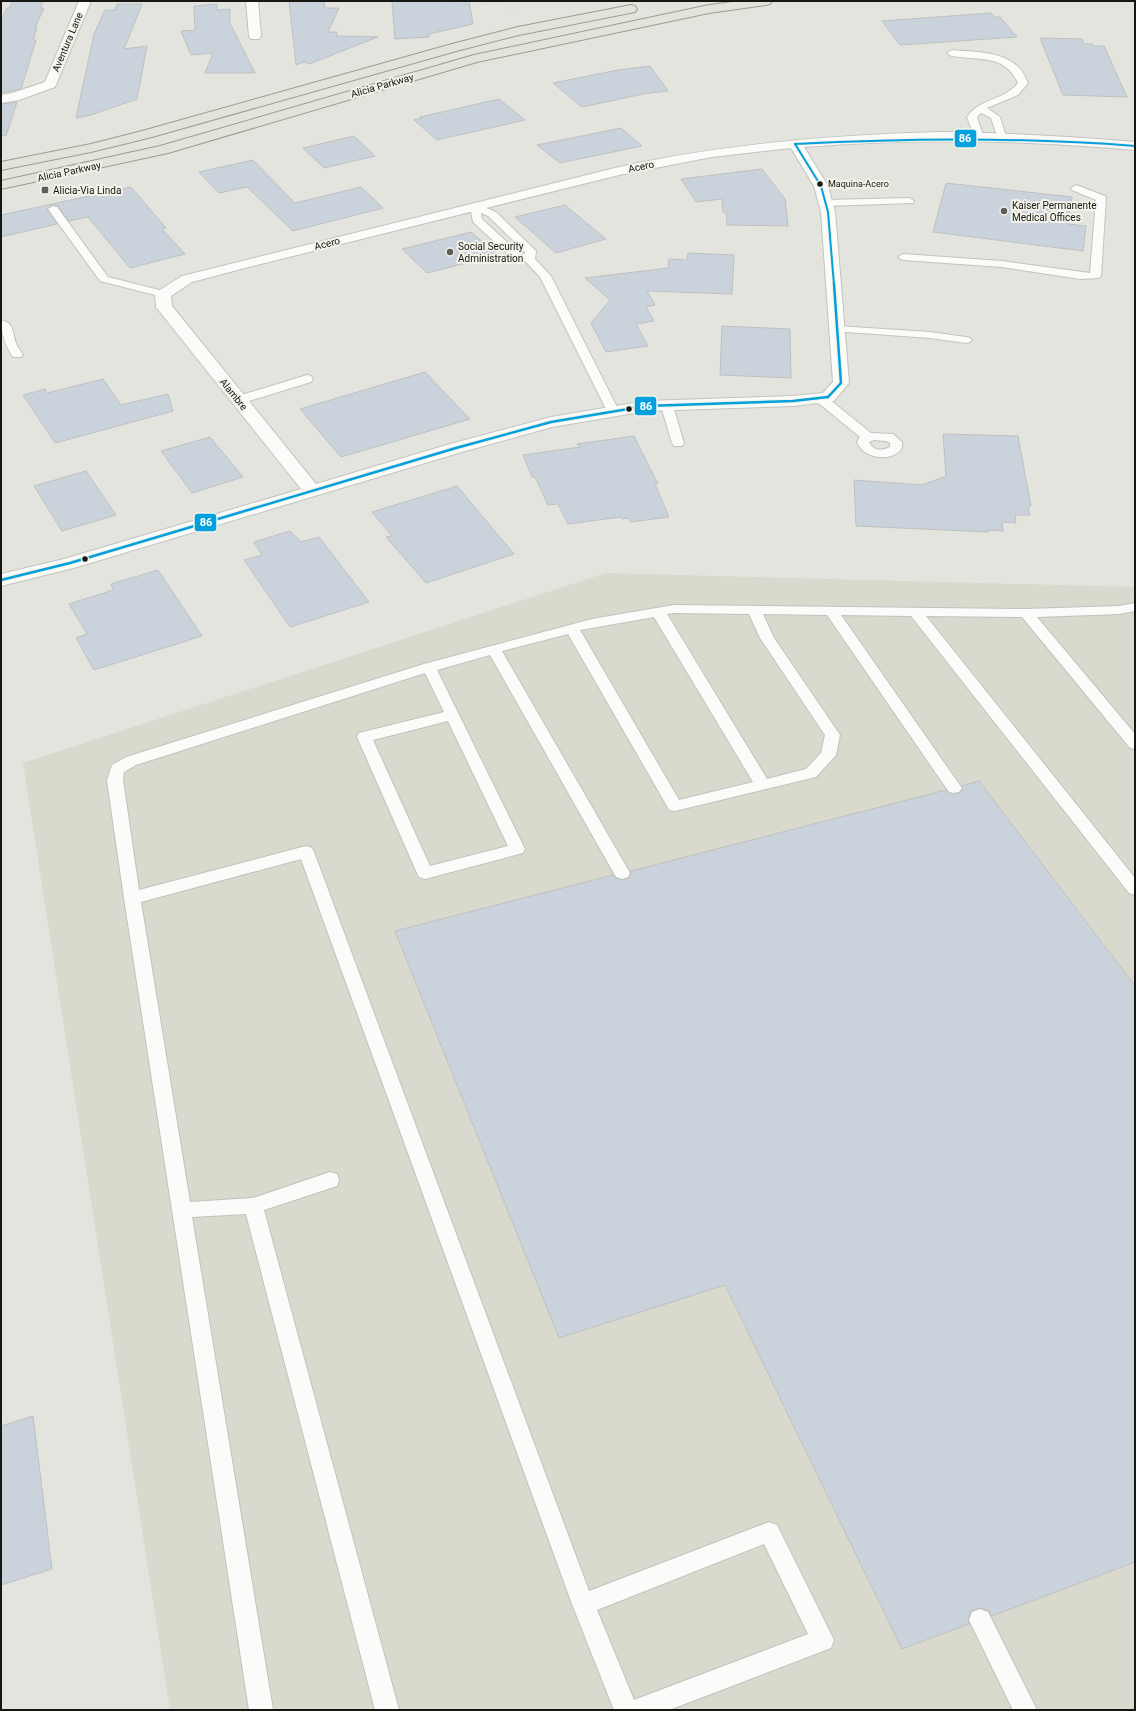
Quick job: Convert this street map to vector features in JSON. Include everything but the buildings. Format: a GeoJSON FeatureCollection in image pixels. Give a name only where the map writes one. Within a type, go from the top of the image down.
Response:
{"type":"FeatureCollection","features":[{"type":"Feature","properties":{"kind":"main road"},"geometry":{"type":"LineString","coordinates":[[564,39],[603,22],[669,10],[687,1]]}},
{"type":"Feature","properties":{"kind":"main road","name":"Alicia Parkway"},"geometry":{"type":"LineString","coordinates":[[1,185],[163,150],[474,59],[710,9],[766,1]]}},
{"type":"Feature","properties":{"kind":"main road","name":"Alicia Parkway"},"geometry":{"type":"LineString","coordinates":[[1,166],[91,148],[147,134],[518,31],[645,7]]}},
{"type":"Feature","properties":{"kind":"street","name":"Aventura Lane"},"geometry":{"type":"LineString","coordinates":[[1,99],[14,97],[50,84],[85,1]]}},
{"type":"Feature","properties":{"kind":"street"},"geometry":{"type":"LineString","coordinates":[[252,1],[255,36]]}},
{"type":"Feature","properties":{"kind":"street","name":"Acero"},"geometry":{"type":"LineString","coordinates":[[163,294],[187,279],[475,206],[678,158],[795,144],[978,136],[1081,141],[1135,146]]}},
{"type":"Feature","properties":{"kind":"street"},"geometry":{"type":"LineString","coordinates":[[1,580],[70,562],[456,448],[551,422],[646,406],[793,401],[824,398],[841,383],[828,212],[819,182],[795,144]]}},
{"type":"Feature","properties":{"kind":"street","name":"Alambre"},"geometry":{"type":"LineString","coordinates":[[163,294],[164,307],[312,491]]}},
{"type":"Feature","properties":{"kind":"lane"},"geometry":{"type":"LineString","coordinates":[[952,53],[977,55],[1012,66],[1018,72],[1023,83],[1015,93],[980,108],[972,117],[978,136]]}},
{"type":"Feature","properties":{"kind":"lane"},"geometry":{"type":"LineString","coordinates":[[980,108],[995,117],[1001,137]]}},
{"type":"Feature","properties":{"kind":"lane"},"geometry":{"type":"LineString","coordinates":[[903,257],[972,260],[1036,268],[1084,277],[1095,276],[1101,198],[1076,188]]}},
{"type":"Feature","properties":{"kind":"lane"},"geometry":{"type":"LineString","coordinates":[[826,203],[909,201]]}},
{"type":"Feature","properties":{"kind":"lane"},"geometry":{"type":"LineString","coordinates":[[475,206],[477,220],[515,255],[529,259],[545,276],[613,411]]}},
{"type":"Feature","properties":{"kind":"lane"},"geometry":{"type":"LineString","coordinates":[[475,206],[492,214],[531,251],[529,259]]}},
{"type":"Feature","properties":{"kind":"lane"},"geometry":{"type":"LineString","coordinates":[[53,209],[104,279],[163,294]]}},
{"type":"Feature","properties":{"kind":"lane"},"geometry":{"type":"LineString","coordinates":[[1,324],[8,330],[10,344],[17,355]]}},
{"type":"Feature","properties":{"kind":"lane"},"geometry":{"type":"LineString","coordinates":[[837,329],[930,335],[966,340]]}},
{"type":"Feature","properties":{"kind":"lane"},"geometry":{"type":"LineString","coordinates":[[239,400],[307,379]]}},
{"type":"Feature","properties":{"kind":"lane"},"geometry":{"type":"LineString","coordinates":[[824,398],[868,437]]}},
{"type":"Feature","properties":{"kind":"lane"},"geometry":{"type":"LineString","coordinates":[[667,406],[678,442]]}},
{"type":"Feature","properties":{"kind":"lane"},"geometry":{"type":"LineString","coordinates":[[261,1710],[132,898],[116,780],[117,769],[131,760],[430,667],[572,628],[674,608],[1026,613],[1119,610],[1135,607]]}},
{"type":"Feature","properties":{"kind":"lane"},"geometry":{"type":"LineString","coordinates":[[572,628],[675,806],[811,773],[828,755],[833,735],[767,638],[754,610]]}},
{"type":"Feature","properties":{"kind":"lane"},"geometry":{"type":"LineString","coordinates":[[658,611],[763,785]]}},
{"type":"Feature","properties":{"kind":"lane"},"geometry":{"type":"LineString","coordinates":[[831,611],[954,788]]}},
{"type":"Feature","properties":{"kind":"lane"},"geometry":{"type":"LineString","coordinates":[[915,612],[1135,889]]}},
{"type":"Feature","properties":{"kind":"lane"},"geometry":{"type":"LineString","coordinates":[[1026,613],[1135,744]]}},
{"type":"Feature","properties":{"kind":"lane"},"geometry":{"type":"LineString","coordinates":[[494,649],[622,873]]}},
{"type":"Feature","properties":{"kind":"lane"},"geometry":{"type":"LineString","coordinates":[[430,667],[517,849],[425,873],[364,737],[453,716]]}},
{"type":"Feature","properties":{"kind":"lane"},"geometry":{"type":"LineString","coordinates":[[132,898],[306,852],[583,1604],[626,1710]]}},
{"type":"Feature","properties":{"kind":"lane"},"geometry":{"type":"LineString","coordinates":[[182,1210],[253,1206],[330,1180]]}},
{"type":"Feature","properties":{"kind":"lane"},"geometry":{"type":"LineString","coordinates":[[253,1206],[387,1710]]}},
{"type":"Feature","properties":{"kind":"lane"},"geometry":{"type":"LineString","coordinates":[[583,1604],[768,1532],[823,1640],[638,1710]]}},
{"type":"Feature","properties":{"kind":"lane"},"geometry":{"type":"LineString","coordinates":[[980,1620],[1025,1710]]}},
{"type":"Feature","properties":{"kind":"path"},"geometry":{"type":"LineString","coordinates":[[442,1],[446,7]]}},
{"type":"Feature","properties":{"kind":"path"},"geometry":{"type":"LineString","coordinates":[[438,35],[435,18],[436,15],[446,7],[504,2],[505,6],[517,14]]}},
{"type":"Feature","properties":{"kind":"path"},"geometry":{"type":"LineString","coordinates":[[405,19],[435,18]]}},
{"type":"Feature","properties":{"kind":"shaded area"},"geometry":{"type":"Polygon","coordinates":[[[606,573],[1135,587],[1135,1710],[170,1710],[23,763],[606,573]]]}},
{"type":"Feature","properties":{"kind":"transit line","name":"86"},"geometry":{"type":"LineString","coordinates":[[795,144],[880,140],[1007,139],[1050,140],[1135,146]]}},
{"type":"Feature","properties":{"kind":"transit line","name":"86"},"geometry":{"type":"LineString","coordinates":[[795,144],[821,186],[828,212],[841,383],[828,397]]}},
{"type":"Feature","properties":{"kind":"transit line","name":"86"},"geometry":{"type":"LineString","coordinates":[[1,580],[70,563],[456,448],[551,422],[646,406],[793,401],[828,397]]}},
{"type":"Feature","properties":{"kind":"place","name":"Maquina-Acero"},"geometry":{"type":"Point","coordinates":[820,184]}},
{"type":"Feature","properties":{"kind":"place","name":"Alicia-Via Linda"},"geometry":{"type":"Point","coordinates":[45,190]}},
{"type":"Feature","properties":{"kind":"place","name":"Kaiser Permanente Medical Offices"},"geometry":{"type":"Point","coordinates":[1004,211]}},
{"type":"Feature","properties":{"kind":"place","name":"Social Security Administration"},"geometry":{"type":"Point","coordinates":[450,252]}}]}
